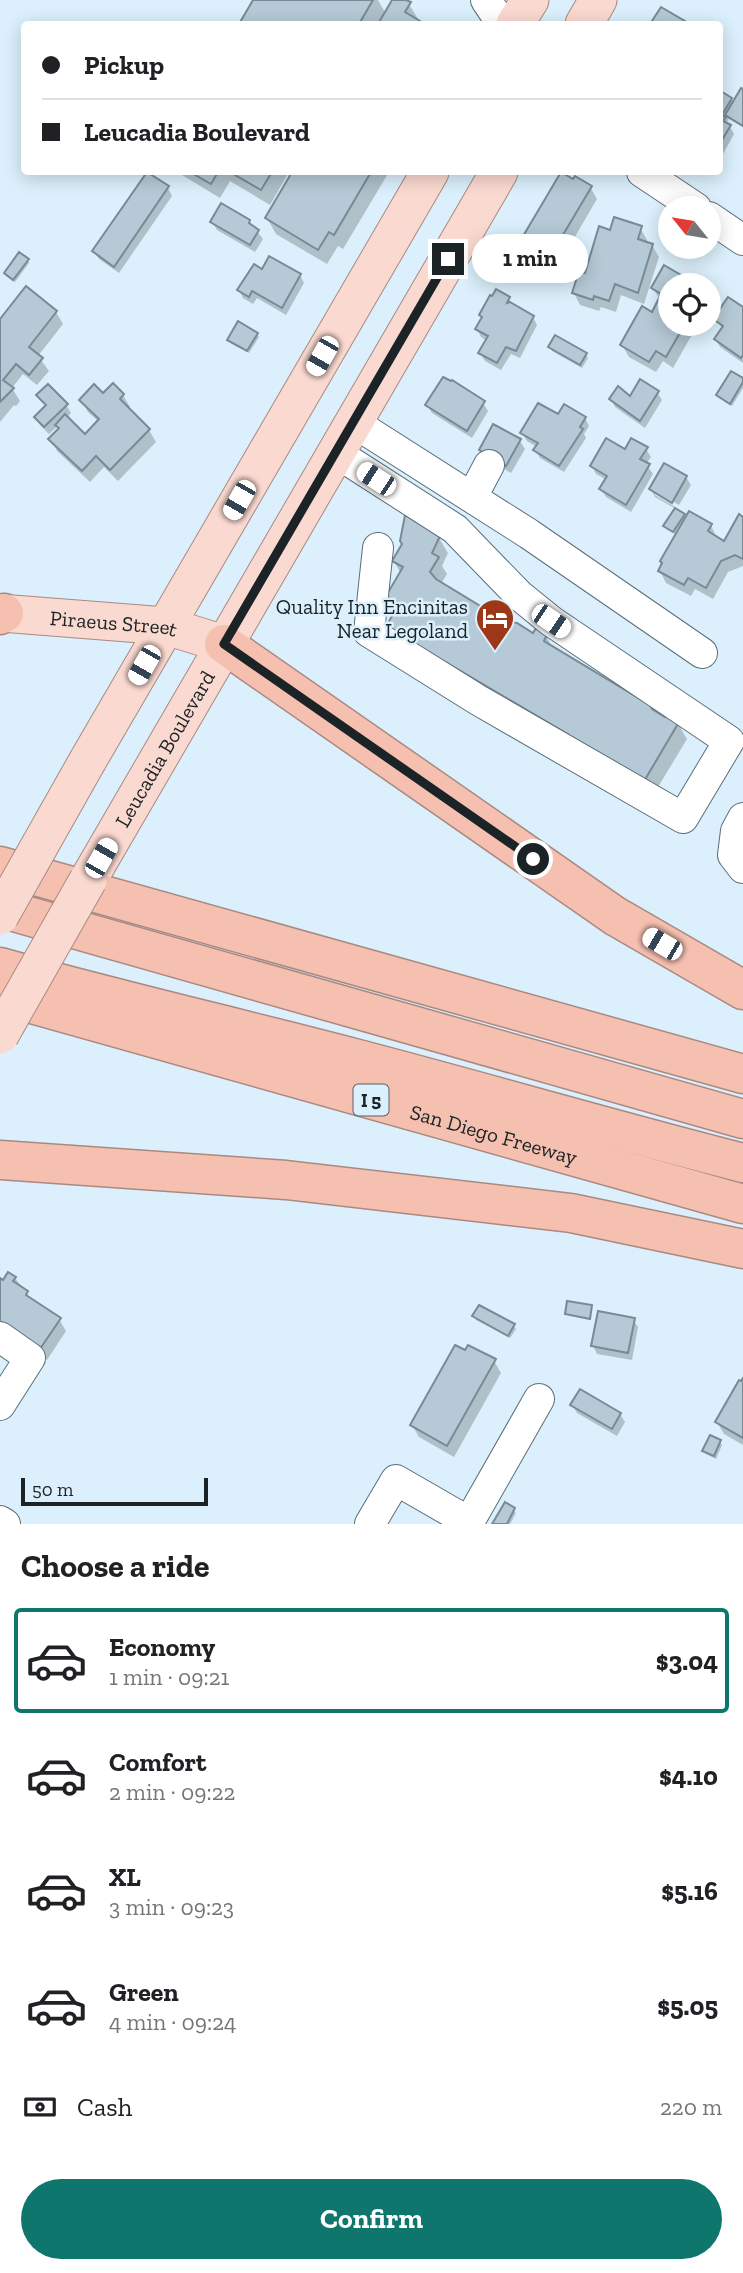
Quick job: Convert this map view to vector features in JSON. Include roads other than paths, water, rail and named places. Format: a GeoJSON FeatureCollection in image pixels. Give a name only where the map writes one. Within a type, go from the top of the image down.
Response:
{"type":"FeatureCollection","features":[{"type":"Feature","properties":{"kind":"highway"},"geometry":{"type":"LineString","coordinates":[[224,644],[615,916],[743,990]]}},
{"type":"Feature","properties":{"kind":"highway"},"geometry":{"type":"LineString","coordinates":[[0,866],[743,1074]]}},
{"type":"Feature","properties":{"kind":"highway"},"geometry":{"type":"LineString","coordinates":[[0,908],[743,1119]]}},
{"type":"Feature","properties":{"kind":"highway"},"geometry":{"type":"LineString","coordinates":[[0,967],[743,1163]]}},
{"type":"Feature","properties":{"kind":"highway","name":"San Diego Freeway"},"geometry":{"type":"LineString","coordinates":[[0,995],[743,1204]]}},
{"type":"Feature","properties":{"kind":"highway"},"geometry":{"type":"LineString","coordinates":[[0,1160],[286,1180],[558,1212],[743,1250]]}},
{"type":"Feature","properties":{"kind":"main road"},"geometry":{"type":"LineString","coordinates":[[516,21],[530,0]]}},
{"type":"Feature","properties":{"kind":"main road"},"geometry":{"type":"LineString","coordinates":[[586,21],[598,0]]}},
{"type":"Feature","properties":{"kind":"main road"},"geometry":{"type":"LineString","coordinates":[[0,916],[428,175]]}},
{"type":"Feature","properties":{"kind":"main road","name":"Leucadia Boulevard"},"geometry":{"type":"LineString","coordinates":[[0,1035],[139,790],[497,175]]}},
{"type":"Feature","properties":{"kind":"main road","name":"Piraeus Street"},"geometry":{"type":"LineString","coordinates":[[1,614],[166,626],[224,644]]}},
{"type":"Feature","properties":{"kind":"street"},"geometry":{"type":"LineString","coordinates":[[486,0],[500,21]]}},
{"type":"Feature","properties":{"kind":"street"},"geometry":{"type":"LineString","coordinates":[[646,175],[678,196]]}},
{"type":"Feature","properties":{"kind":"street"},"geometry":{"type":"LineString","coordinates":[[721,225],[743,240]]}},
{"type":"Feature","properties":{"kind":"street"},"geometry":{"type":"LineString","coordinates":[[344,437],[471,498],[702,653]]}},
{"type":"Feature","properties":{"kind":"street"},"geometry":{"type":"LineString","coordinates":[[344,437],[455,529],[519,595],[551,621],[729,741],[683,818],[369,632],[378,548]]}},
{"type":"Feature","properties":{"kind":"street"},"geometry":{"type":"LineString","coordinates":[[471,498],[489,465]]}},
{"type":"Feature","properties":{"kind":"street"},"geometry":{"type":"LineString","coordinates":[[743,818],[736,831],[733,855],[743,868]]}},
{"type":"Feature","properties":{"kind":"street"},"geometry":{"type":"LineString","coordinates":[[0,1337],[30,1358],[0,1405]]}},
{"type":"Feature","properties":{"kind":"street"},"geometry":{"type":"LineString","coordinates":[[370,1524],[396,1480],[468,1523],[539,1399]]}},
{"type":"Feature","properties":{"kind":"street"},"geometry":{"type":"LineString","coordinates":[[0,1521],[5,1524]]}},
{"type":"Feature","properties":{"kind":"place","name":"Quality Inn Encinitas Near Legoland"},"geometry":{"type":"Point","coordinates":[495,652]}}]}
